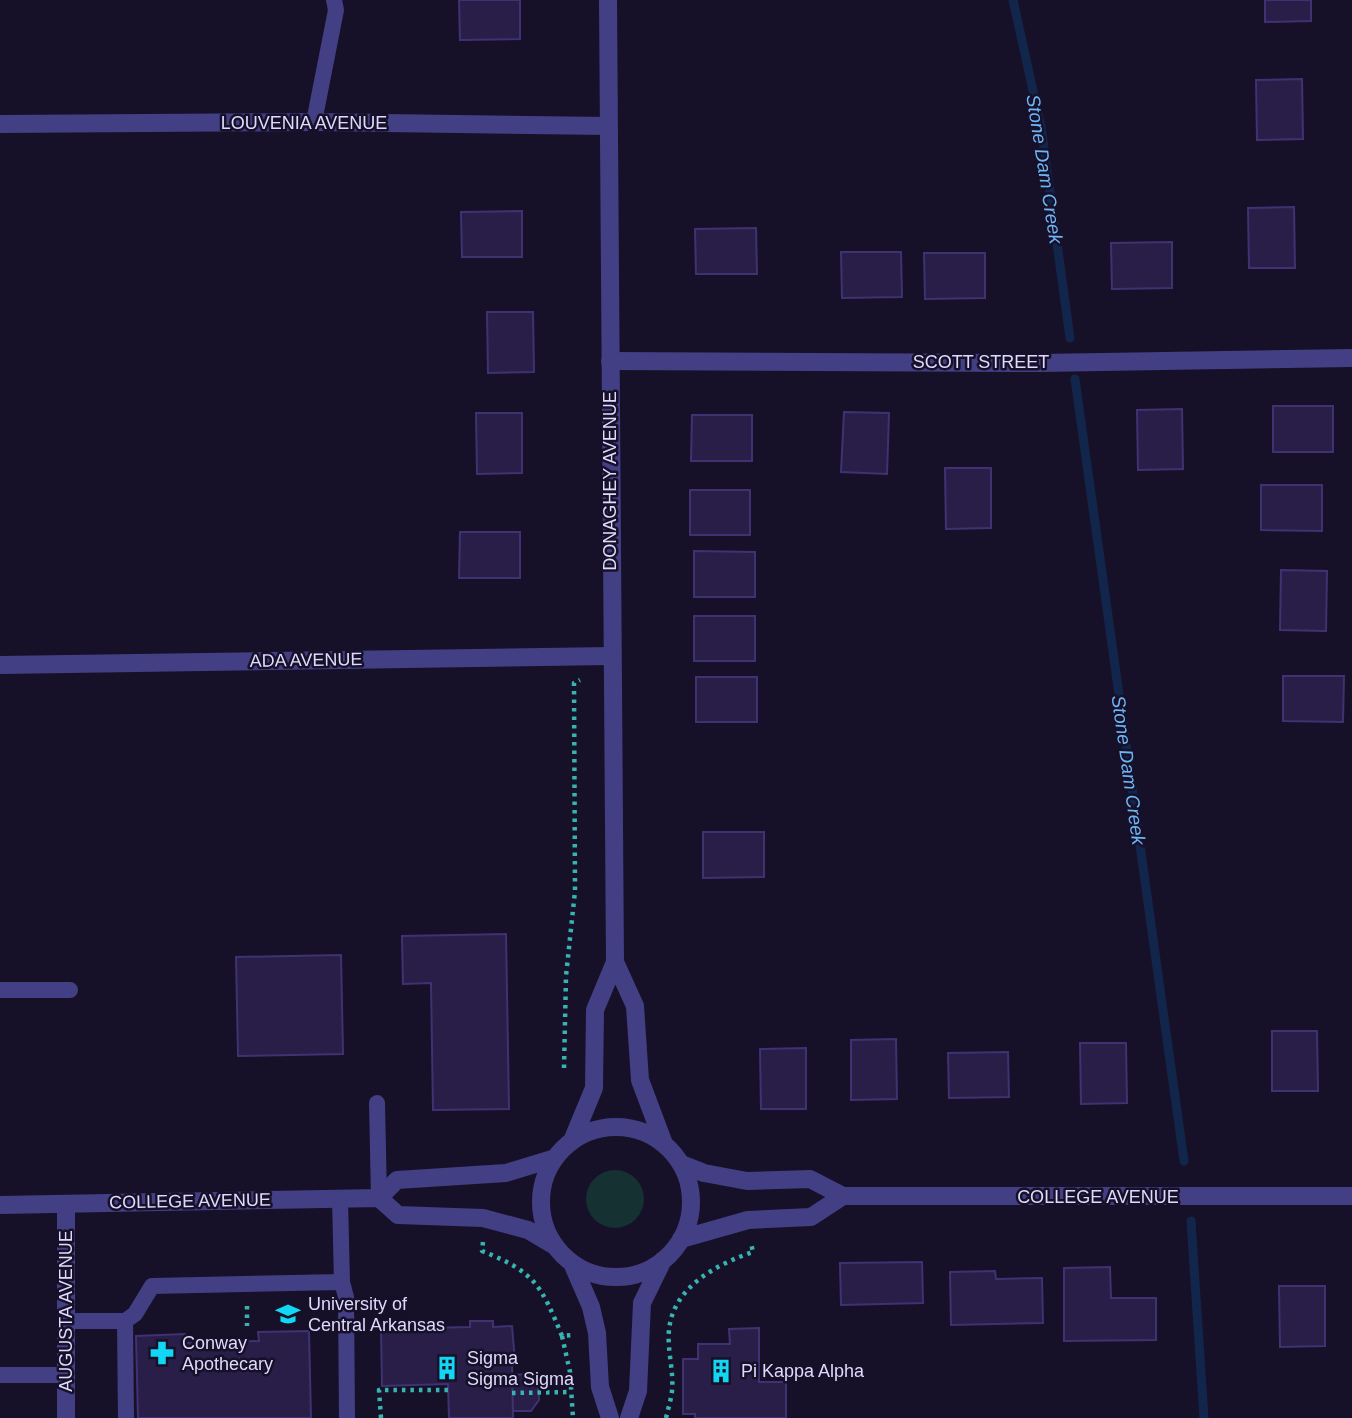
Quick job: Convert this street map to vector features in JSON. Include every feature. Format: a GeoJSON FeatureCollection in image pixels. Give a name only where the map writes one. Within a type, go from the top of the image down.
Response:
{"type":"FeatureCollection","features":[{"type":"Feature","properties":{"kind":"street","name":"DONAGHEY AVENUE"},"geometry":{"type":"LineString","coordinates":[[572,1141],[594,1088],[595,1010],[615,962],[608,0]]}},
{"type":"Feature","properties":{"kind":"street","name":"LOUVENIA AVENUE"},"geometry":{"type":"LineString","coordinates":[[0,124],[314,122],[608,127]]}},
{"type":"Feature","properties":{"kind":"street","name":"SCOTT STREET"},"geometry":{"type":"LineString","coordinates":[[610,360],[1040,363],[1352,358]]}},
{"type":"Feature","properties":{"kind":"street","name":"ADA AVENUE"},"geometry":{"type":"LineString","coordinates":[[0,665],[611,656]]}},
{"type":"Feature","properties":{"kind":"street","name":"DONAGHEY AVENUE"},"geometry":{"type":"LineString","coordinates":[[615,962],[635,1006],[640,1080],[664,1144]]}},
{"type":"Feature","properties":{"kind":"street"},"geometry":{"type":"LineString","coordinates":[[555,1246],[542,1217],[542,1186],[555,1158],[572,1141],[602,1128],[618,1127],[650,1135],[664,1144],[681,1164],[691,1194],[687,1225],[681,1239],[664,1259],[642,1303],[638,1391],[629,1418]]}},
{"type":"Feature","properties":{"kind":"street"},"geometry":{"type":"LineString","coordinates":[[555,1158],[506,1173],[397,1180],[379,1198],[398,1215],[483,1218],[528,1230],[555,1246],[572,1263],[586,1288],[597,1333],[600,1387],[610,1418]]}},
{"type":"Feature","properties":{"kind":"street","name":"COLLEGE AVENUE"},"geometry":{"type":"LineString","coordinates":[[681,1164],[704,1173],[747,1181],[810,1179],[844,1196],[1352,1196]]}},
{"type":"Feature","properties":{"kind":"street"},"geometry":{"type":"LineString","coordinates":[[681,1239],[748,1220],[811,1217],[844,1196]]}},
{"type":"Feature","properties":{"kind":"street","name":"COLLEGE AVENUE"},"geometry":{"type":"LineString","coordinates":[[0,1205],[379,1198]]}},
{"type":"Feature","properties":{"kind":"street","name":"AUGUSTA AVENUE"},"geometry":{"type":"LineString","coordinates":[[66,1203],[66,1418]]}},
{"type":"Feature","properties":{"kind":"street"},"geometry":{"type":"LineString","coordinates":[[572,1263],[594,1273],[619,1277],[635,1275],[664,1259]]}},
{"type":"Feature","properties":{"kind":"lane"},"geometry":{"type":"LineString","coordinates":[[314,122],[336,10],[334,0]]}},
{"type":"Feature","properties":{"kind":"lane"},"geometry":{"type":"LineString","coordinates":[[0,990],[70,990]]}},
{"type":"Feature","properties":{"kind":"lane"},"geometry":{"type":"LineString","coordinates":[[377,1103],[379,1198]]}},
{"type":"Feature","properties":{"kind":"lane"},"geometry":{"type":"LineString","coordinates":[[340,1199],[342,1282],[346,1297],[347,1418]]}},
{"type":"Feature","properties":{"kind":"lane"},"geometry":{"type":"LineString","coordinates":[[66,1321],[125,1321],[135,1314],[152,1286],[342,1282]]}},
{"type":"Feature","properties":{"kind":"lane"},"geometry":{"type":"LineString","coordinates":[[125,1321],[126,1418]]}},
{"type":"Feature","properties":{"kind":"lane"},"geometry":{"type":"LineString","coordinates":[[0,1375],[66,1376]]}},
{"type":"Feature","properties":{"kind":"path"},"geometry":{"type":"LineString","coordinates":[[564,1068],[566,976],[575,891],[574,683]]}},
{"type":"Feature","properties":{"kind":"path"},"geometry":{"type":"LineString","coordinates":[[484,1237],[482,1251],[512,1263],[534,1280],[549,1302],[562,1336],[573,1418]]}},
{"type":"Feature","properties":{"kind":"path"},"geometry":{"type":"LineString","coordinates":[[666,1418],[672,1390],[669,1329],[681,1300],[697,1281],[722,1263],[753,1252],[751,1239]]}},
{"type":"Feature","properties":{"kind":"path"},"geometry":{"type":"LineString","coordinates":[[247,1300],[247,1326]]}},
{"type":"Feature","properties":{"kind":"path"},"geometry":{"type":"LineString","coordinates":[[562,1336],[576,1334]]}},
{"type":"Feature","properties":{"kind":"path"},"geometry":{"type":"LineString","coordinates":[[381,1418],[379,1390],[448,1390]]}},
{"type":"Feature","properties":{"kind":"path"},"geometry":{"type":"LineString","coordinates":[[512,1393],[571,1392]]}},
{"type":"Feature","properties":{"kind":"green space"},"geometry":{"type":"Polygon","coordinates":[[[615,1170],[626,1172],[639,1183],[644,1199],[642,1210],[631,1223],[615,1228],[604,1226],[591,1215],[586,1199],[588,1188],[599,1175],[615,1170]]]}},
{"type":"Feature","properties":{"kind":"building"},"geometry":{"type":"Polygon","coordinates":[[[459,0],[520,0],[520,39],[460,40],[459,0]]]}},
{"type":"Feature","properties":{"kind":"building"},"geometry":{"type":"Polygon","coordinates":[[[1265,0],[1311,0],[1311,21],[1265,22],[1265,0]]]}},
{"type":"Feature","properties":{"kind":"building"},"geometry":{"type":"Polygon","coordinates":[[[1302,79],[1303,139],[1257,140],[1256,80],[1302,79]]]}},
{"type":"Feature","properties":{"kind":"building"},"geometry":{"type":"Polygon","coordinates":[[[1294,207],[1295,268],[1249,268],[1248,208],[1294,207]]]}},
{"type":"Feature","properties":{"kind":"building"},"geometry":{"type":"Polygon","coordinates":[[[522,211],[522,257],[462,257],[461,212],[522,211]]]}},
{"type":"Feature","properties":{"kind":"building"},"geometry":{"type":"Polygon","coordinates":[[[756,228],[757,274],[696,274],[695,229],[756,228]]]}},
{"type":"Feature","properties":{"kind":"building"},"geometry":{"type":"Polygon","coordinates":[[[1172,242],[1172,288],[1112,289],[1111,243],[1172,242]]]}},
{"type":"Feature","properties":{"kind":"building"},"geometry":{"type":"Polygon","coordinates":[[[841,252],[901,252],[902,297],[842,298],[841,252]]]}},
{"type":"Feature","properties":{"kind":"building"},"geometry":{"type":"Polygon","coordinates":[[[924,253],[985,253],[985,298],[925,299],[924,253]]]}},
{"type":"Feature","properties":{"kind":"building"},"geometry":{"type":"Polygon","coordinates":[[[487,312],[533,312],[534,372],[488,373],[487,312]]]}},
{"type":"Feature","properties":{"kind":"building"},"geometry":{"type":"Polygon","coordinates":[[[1273,406],[1333,406],[1333,452],[1273,452],[1273,406]]]}},
{"type":"Feature","properties":{"kind":"building"},"geometry":{"type":"Polygon","coordinates":[[[1182,409],[1183,469],[1138,470],[1137,410],[1182,409]]]}},
{"type":"Feature","properties":{"kind":"building"},"geometry":{"type":"Polygon","coordinates":[[[844,412],[889,413],[887,474],[841,472],[844,412]]]}},
{"type":"Feature","properties":{"kind":"building"},"geometry":{"type":"Polygon","coordinates":[[[476,413],[522,413],[522,473],[477,474],[476,413]]]}},
{"type":"Feature","properties":{"kind":"building"},"geometry":{"type":"Polygon","coordinates":[[[692,415],[752,415],[752,461],[691,461],[692,415]]]}},
{"type":"Feature","properties":{"kind":"building"},"geometry":{"type":"Polygon","coordinates":[[[945,468],[991,468],[991,528],[946,529],[945,468]]]}},
{"type":"Feature","properties":{"kind":"building"},"geometry":{"type":"Polygon","coordinates":[[[1261,485],[1322,485],[1322,531],[1261,530],[1261,485]]]}},
{"type":"Feature","properties":{"kind":"building"},"geometry":{"type":"Polygon","coordinates":[[[690,490],[750,490],[750,535],[690,535],[690,490]]]}},
{"type":"Feature","properties":{"kind":"building"},"geometry":{"type":"Polygon","coordinates":[[[460,532],[520,532],[520,578],[459,578],[460,532]]]}},
{"type":"Feature","properties":{"kind":"building"},"geometry":{"type":"Polygon","coordinates":[[[694,551],[755,552],[755,597],[694,597],[694,551]]]}},
{"type":"Feature","properties":{"kind":"building"},"geometry":{"type":"Polygon","coordinates":[[[1281,570],[1327,571],[1326,631],[1280,630],[1281,570]]]}},
{"type":"Feature","properties":{"kind":"building"},"geometry":{"type":"Polygon","coordinates":[[[694,616],[755,616],[755,661],[694,661],[694,616]]]}},
{"type":"Feature","properties":{"kind":"building"},"geometry":{"type":"Polygon","coordinates":[[[1283,676],[1344,676],[1343,722],[1283,721],[1283,676]]]}},
{"type":"Feature","properties":{"kind":"building"},"geometry":{"type":"Polygon","coordinates":[[[696,677],[757,677],[757,722],[696,722],[696,677]]]}},
{"type":"Feature","properties":{"kind":"building"},"geometry":{"type":"Polygon","coordinates":[[[703,832],[764,832],[764,877],[703,878],[703,832]]]}},
{"type":"Feature","properties":{"kind":"building"},"geometry":{"type":"Polygon","coordinates":[[[506,934],[509,1109],[433,1110],[431,983],[403,984],[402,936],[506,934]]]}},
{"type":"Feature","properties":{"kind":"building"},"geometry":{"type":"Polygon","coordinates":[[[341,955],[343,1054],[238,1056],[236,957],[341,955]]]}},
{"type":"Feature","properties":{"kind":"building"},"geometry":{"type":"Polygon","coordinates":[[[1272,1031],[1317,1031],[1318,1091],[1272,1091],[1272,1031]]]}},
{"type":"Feature","properties":{"kind":"building"},"geometry":{"type":"Polygon","coordinates":[[[896,1039],[897,1099],[851,1100],[851,1040],[896,1039]]]}},
{"type":"Feature","properties":{"kind":"building"},"geometry":{"type":"Polygon","coordinates":[[[1080,1043],[1126,1043],[1127,1103],[1081,1104],[1080,1043]]]}},
{"type":"Feature","properties":{"kind":"building"},"geometry":{"type":"Polygon","coordinates":[[[806,1048],[806,1109],[761,1109],[760,1049],[806,1048]]]}},
{"type":"Feature","properties":{"kind":"building"},"geometry":{"type":"Polygon","coordinates":[[[1008,1052],[1009,1097],[949,1098],[948,1053],[1008,1052]]]}},
{"type":"Feature","properties":{"kind":"building"},"geometry":{"type":"Polygon","coordinates":[[[922,1262],[923,1303],[841,1305],[840,1263],[922,1262]]]}},
{"type":"Feature","properties":{"kind":"building"},"geometry":{"type":"Polygon","coordinates":[[[1110,1267],[1111,1298],[1156,1298],[1156,1340],[1064,1341],[1064,1268],[1110,1267]]]}},
{"type":"Feature","properties":{"kind":"building"},"geometry":{"type":"Polygon","coordinates":[[[995,1271],[996,1279],[1042,1278],[1043,1323],[951,1325],[950,1272],[995,1271]]]}},
{"type":"Feature","properties":{"kind":"building"},"geometry":{"type":"Polygon","coordinates":[[[1279,1286],[1325,1286],[1325,1346],[1280,1347],[1279,1286]]]}},
{"type":"Feature","properties":{"kind":"building","name":"Sigma Sigma Sigma"},"geometry":{"type":"Polygon","coordinates":[[[470,1321],[493,1321],[493,1327],[512,1326],[515,1361],[512,1361],[513,1418],[449,1418],[448,1384],[382,1386],[381,1329],[470,1327],[470,1321]]]}},
{"type":"Feature","properties":{"kind":"building","name":"Pi Kappa Alpha"},"geometry":{"type":"Polygon","coordinates":[[[759,1328],[759,1382],[786,1382],[786,1418],[695,1418],[695,1414],[683,1414],[683,1359],[698,1359],[698,1344],[730,1344],[729,1329],[759,1328]]]}},
{"type":"Feature","properties":{"kind":"building"},"geometry":{"type":"Polygon","coordinates":[[[309,1331],[311,1418],[138,1418],[136,1336],[185,1334],[185,1343],[259,1341],[258,1332],[309,1331]]]}},
{"type":"Feature","properties":{"kind":"building"},"geometry":{"type":"Polygon","coordinates":[[[529,1374],[538,1382],[539,1400],[531,1411],[513,1411],[512,1375],[529,1374]]]}},
{"type":"Feature","properties":{"kind":"waterway","name":"Stone Dam Creek"},"geometry":{"type":"LineString","coordinates":[[1013,0],[1041,127],[1070,338]]}},
{"type":"Feature","properties":{"kind":"waterway","name":"Stone Dam Creek"},"geometry":{"type":"LineString","coordinates":[[1075,379],[1184,1161]]}},
{"type":"Feature","properties":{"kind":"waterway","name":"Stone Dam Creek"},"geometry":{"type":"LineString","coordinates":[[1191,1221],[1204,1418]]}},
{"type":"Feature","properties":{"kind":"place","name":"University of Central Arkansas"},"geometry":{"type":"Point","coordinates":[288,1314]}},
{"type":"Feature","properties":{"kind":"place","name":"Conway Apothecary"},"geometry":{"type":"Point","coordinates":[162,1353]}},
{"type":"Feature","properties":{"kind":"place","name":"Sigma Sigma Sigma"},"geometry":{"type":"Point","coordinates":[447,1368]}},
{"type":"Feature","properties":{"kind":"place","name":"Pi Kappa Alpha"},"geometry":{"type":"Point","coordinates":[721,1371]}}]}
